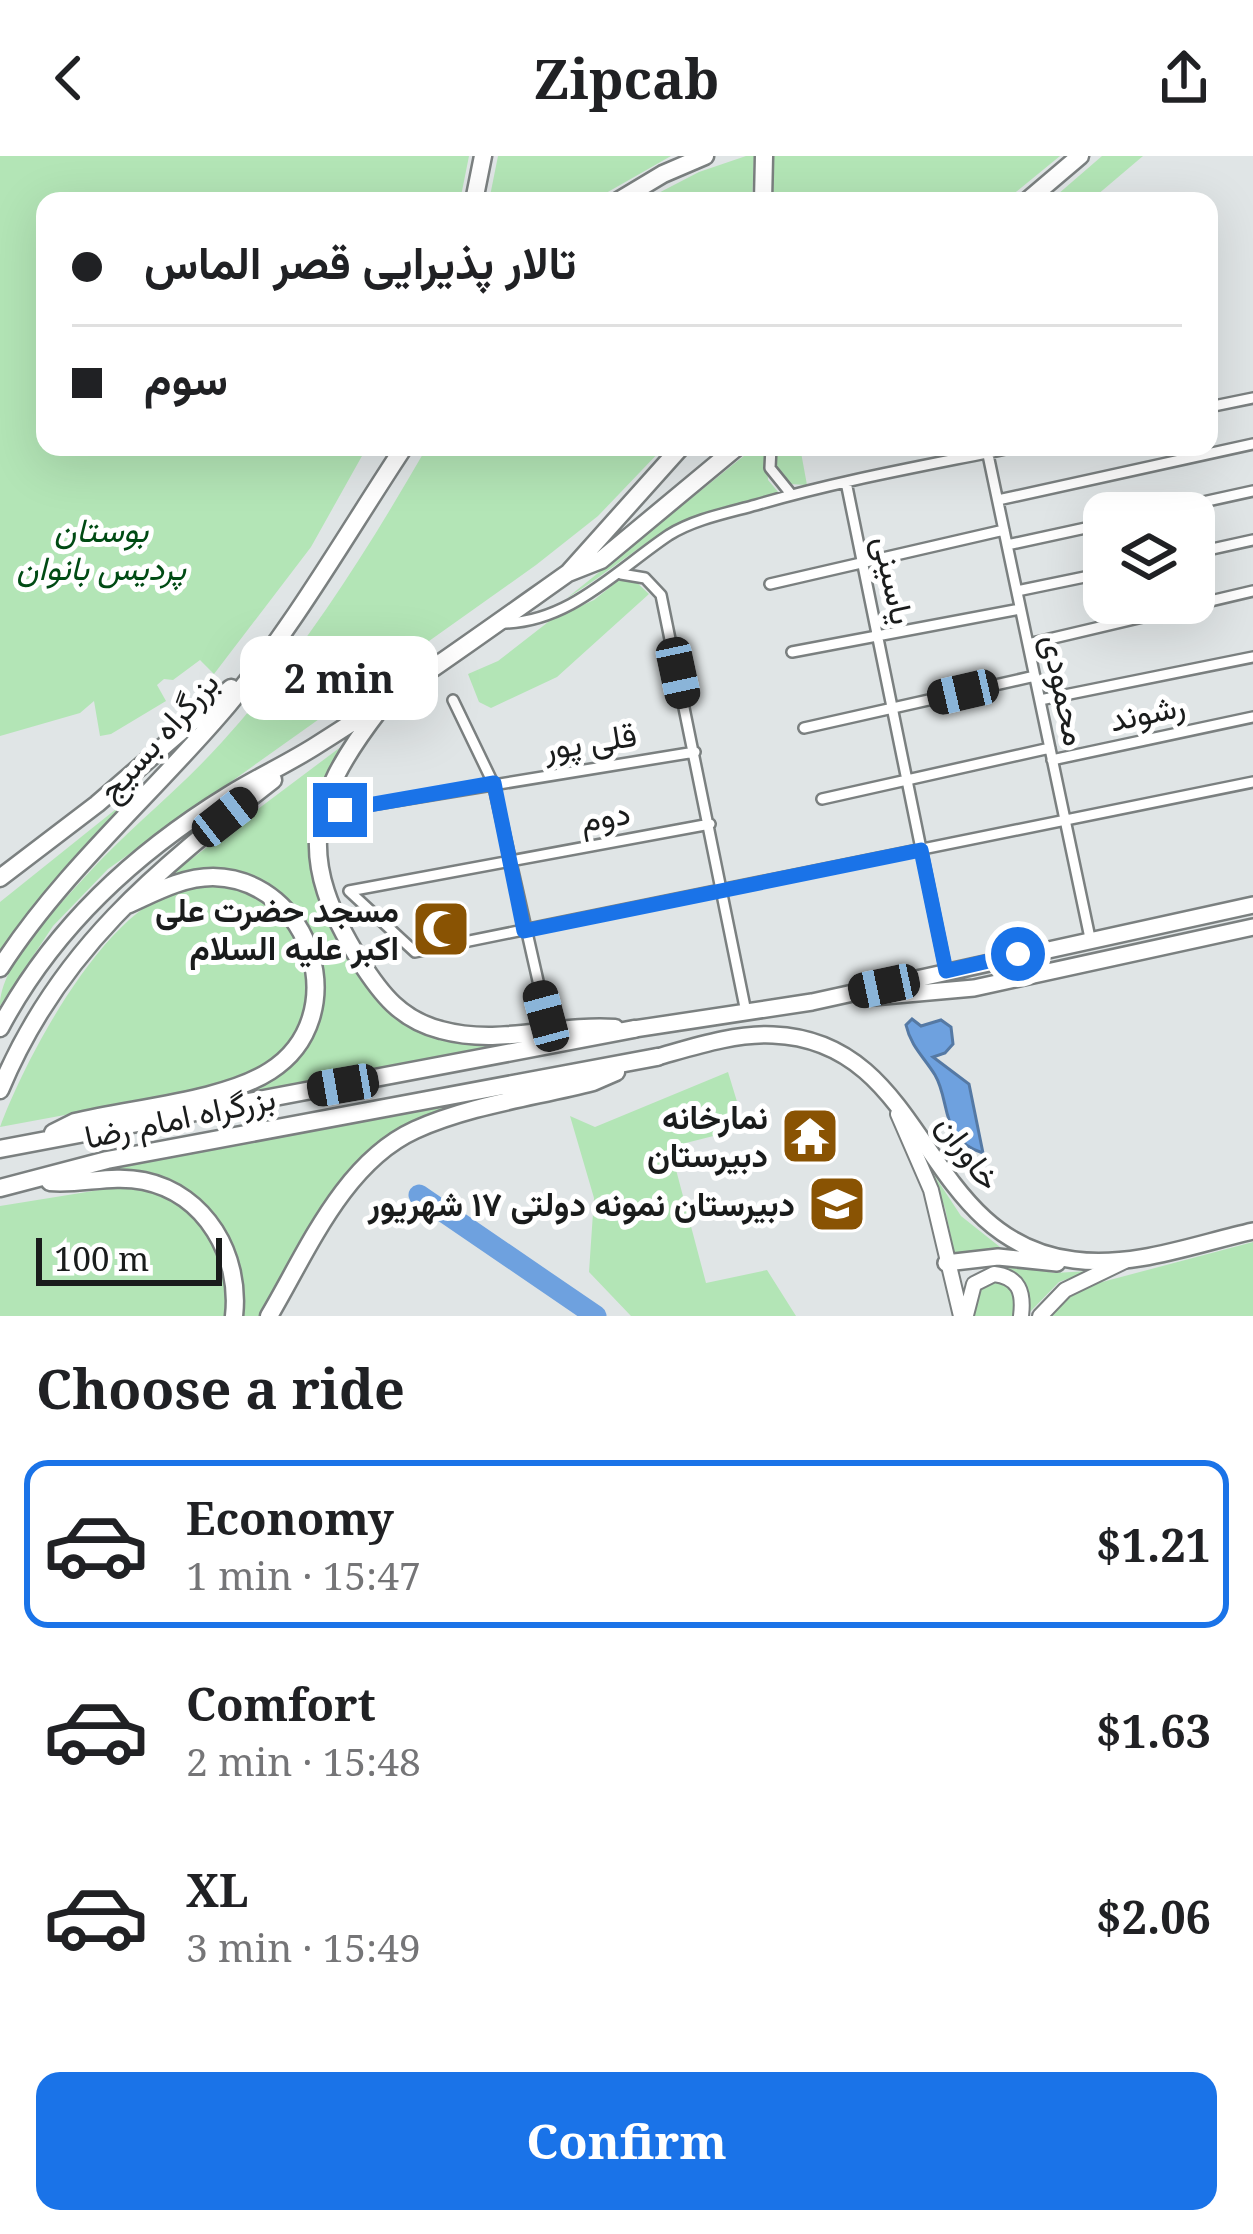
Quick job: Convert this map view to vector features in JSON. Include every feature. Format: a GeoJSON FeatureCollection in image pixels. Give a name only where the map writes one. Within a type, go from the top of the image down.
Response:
{"type":"FeatureCollection","features":[{"type":"Feature","properties":{"kind":"highway"},"geometry":{"type":"LineString","coordinates":[[476,192],[483,156]]}},
{"type":"Feature","properties":{"kind":"highway"},"geometry":{"type":"LineString","coordinates":[[633,192],[705,156]]}},
{"type":"Feature","properties":{"kind":"highway"},"geometry":{"type":"LineString","coordinates":[[763,192],[764,156]]}},
{"type":"Feature","properties":{"kind":"highway"},"geometry":{"type":"LineString","coordinates":[[1038,192],[1080,156]]}},
{"type":"Feature","properties":{"kind":"highway","name":"بزرگراه بسیج"},"geometry":{"type":"LineString","coordinates":[[0,968],[30,924],[186,754],[266,658],[396,456]]}},
{"type":"Feature","properties":{"kind":"highway"},"geometry":{"type":"LineString","coordinates":[[0,1028],[46,952],[114,878],[227,796],[315,746],[568,573],[673,456]]}},
{"type":"Feature","properties":{"kind":"highway"},"geometry":{"type":"LineString","coordinates":[[568,573],[601,560],[726,456]]}},
{"type":"Feature","properties":{"kind":"highway"},"geometry":{"type":"LineString","coordinates":[[6,878],[266,658]]}},
{"type":"Feature","properties":{"kind":"highway"},"geometry":{"type":"LineString","coordinates":[[390,696],[342,760],[321,816],[316,854],[333,914],[380,992],[420,1024],[462,1035],[506,1036],[589,1026],[634,1029]]}},
{"type":"Feature","properties":{"kind":"highway"},"geometry":{"type":"LineString","coordinates":[[0,1090],[57,980],[195,841],[315,746]]}},
{"type":"Feature","properties":{"kind":"highway"},"geometry":{"type":"LineString","coordinates":[[35,1142],[75,1122],[244,1087],[275,1069],[308,1025],[316,994],[310,947],[297,922],[268,894],[236,880],[195,878],[127,905]]}},
{"type":"Feature","properties":{"kind":"highway","name":"بزرگراه امام رضا"},"geometry":{"type":"LineString","coordinates":[[0,1149],[634,1029]]}},
{"type":"Feature","properties":{"kind":"highway"},"geometry":{"type":"LineString","coordinates":[[269,1316],[341,1196],[395,1142],[443,1120],[593,1082],[657,1057]]}},
{"type":"Feature","properties":{"kind":"highway","name":"بزرگراه امام رضا"},"geometry":{"type":"LineString","coordinates":[[0,1189],[107,1160],[657,1057]]}},
{"type":"Feature","properties":{"kind":"highway"},"geometry":{"type":"LineString","coordinates":[[38,1181],[142,1180],[194,1206],[217,1234],[233,1268],[234,1316]]}},
{"type":"Feature","properties":{"kind":"main road"},"geometry":{"type":"LineString","coordinates":[[634,1029],[812,1002],[1253,905]]}},
{"type":"Feature","properties":{"kind":"main road"},"geometry":{"type":"LineString","coordinates":[[812,1002],[974,988],[1253,927]]}},
{"type":"Feature","properties":{"kind":"main road","name":"خاوران"},"geometry":{"type":"LineString","coordinates":[[657,1057],[774,1035],[842,1053],[889,1093],[948,1180],[982,1219],[1054,1257],[1125,1261],[1253,1231]]}},
{"type":"Feature","properties":{"kind":"main road"},"geometry":{"type":"LineString","coordinates":[[889,1093],[931,1190],[946,1263],[964,1316]]}},
{"type":"Feature","properties":{"kind":"main road"},"geometry":{"type":"LineString","coordinates":[[946,1263],[998,1258],[1089,1261]]}},
{"type":"Feature","properties":{"kind":"main road"},"geometry":{"type":"LineString","coordinates":[[1040,1316],[1065,1290],[1125,1261]]}},
{"type":"Feature","properties":{"kind":"main road"},"geometry":{"type":"LineString","coordinates":[[964,1316],[974,1284],[994,1274],[1018,1285],[1021,1316]]}},
{"type":"Feature","properties":{"kind":"street"},"geometry":{"type":"LineString","coordinates":[[1218,405],[1253,398]]}},
{"type":"Feature","properties":{"kind":"street"},"geometry":{"type":"LineString","coordinates":[[1218,452],[1253,444]]}},
{"type":"Feature","properties":{"kind":"street"},"geometry":{"type":"LineString","coordinates":[[771,456],[770,468],[791,494]]}},
{"type":"Feature","properties":{"kind":"street"},"geometry":{"type":"LineString","coordinates":[[498,623],[521,623],[587,595],[693,523],[791,494],[961,456]]}},
{"type":"Feature","properties":{"kind":"street","name":"محمودی"},"geometry":{"type":"LineString","coordinates":[[988,456],[1090,938]]}},
{"type":"Feature","properties":{"kind":"street"},"geometry":{"type":"LineString","coordinates":[[998,500],[1198,456]]}},
{"type":"Feature","properties":{"kind":"street","name":"یاسینی"},"geometry":{"type":"LineString","coordinates":[[846,482],[946,971]]}},
{"type":"Feature","properties":{"kind":"street"},"geometry":{"type":"LineString","coordinates":[[1215,499],[1253,491]]}},
{"type":"Feature","properties":{"kind":"street"},"geometry":{"type":"LineString","coordinates":[[1007,545],[1083,529]]}},
{"type":"Feature","properties":{"kind":"street"},"geometry":{"type":"LineString","coordinates":[[770,584],[1004,530]]}},
{"type":"Feature","properties":{"kind":"street"},"geometry":{"type":"LineString","coordinates":[[1215,548],[1253,540]]}},
{"type":"Feature","properties":{"kind":"street"},"geometry":{"type":"LineString","coordinates":[[621,574],[645,578],[661,595],[746,1014]]}},
{"type":"Feature","properties":{"kind":"street"},"geometry":{"type":"LineString","coordinates":[[1017,591],[1083,577]]}},
{"type":"Feature","properties":{"kind":"street"},"geometry":{"type":"LineString","coordinates":[[1028,644],[1253,591]]}},
{"type":"Feature","properties":{"kind":"street"},"geometry":{"type":"LineString","coordinates":[[792,652],[1021,609]]}},
{"type":"Feature","properties":{"kind":"street"},"geometry":{"type":"LineString","coordinates":[[1040,700],[1253,657]]}},
{"type":"Feature","properties":{"kind":"street"},"geometry":{"type":"LineString","coordinates":[[804,728],[1035,676]]}},
{"type":"Feature","properties":{"kind":"street"},"geometry":{"type":"LineString","coordinates":[[453,700],[494,783],[546,1016]]}},
{"type":"Feature","properties":{"kind":"street","name":"رشوند"},"geometry":{"type":"LineString","coordinates":[[822,799],[1253,717]]}},
{"type":"Feature","properties":{"kind":"street","name":"قلی پور"},"geometry":{"type":"LineString","coordinates":[[340,810],[694,752]]}},
{"type":"Feature","properties":{"kind":"street"},"geometry":{"type":"LineString","coordinates":[[524,931],[1253,782]]}},
{"type":"Feature","properties":{"kind":"street","name":"دوم"},"geometry":{"type":"LineString","coordinates":[[524,931],[415,952],[350,891],[710,824]]}},
{"type":"Feature","properties":{"kind":"green space","name":"بوستان پردیس بانوان"},"geometry":{"type":"Polygon","coordinates":[[[0,156],[469,156],[462,192],[36,192],[36,456],[362,456],[311,547],[214,674],[200,660],[173,680],[164,679],[157,685],[166,701],[111,734],[100,736],[94,701],[80,713],[0,736],[0,156]]]}},
{"type":"Feature","properties":{"kind":"green space"},"geometry":{"type":"Polygon","coordinates":[[[498,156],[671,156],[608,192],[491,192],[498,156]]]}},
{"type":"Feature","properties":{"kind":"green space"},"geometry":{"type":"Polygon","coordinates":[[[754,156],[752,192],[660,192],[699,172],[754,156]]]}},
{"type":"Feature","properties":{"kind":"green space"},"geometry":{"type":"Polygon","coordinates":[[[774,156],[1060,156],[1016,192],[773,192],[774,156]]]}},
{"type":"Feature","properties":{"kind":"green space"},"geometry":{"type":"Polygon","coordinates":[[[1102,156],[1143,156],[1101,192],[1060,192],[1102,156]]]}},
{"type":"Feature","properties":{"kind":"green space"},"geometry":{"type":"Polygon","coordinates":[[[422,456],[655,456],[598,516],[536,565],[108,869],[53,926],[0,1006],[9,973],[45,921],[252,708],[357,563],[422,456]]]}},
{"type":"Feature","properties":{"kind":"green space"},"geometry":{"type":"Polygon","coordinates":[[[744,456],[767,456],[768,480],[779,493],[679,524],[567,598],[744,456]]]}},
{"type":"Feature","properties":{"kind":"green space"},"geometry":{"type":"Polygon","coordinates":[[[774,456],[802,456],[807,485],[789,484],[774,456]]]}},
{"type":"Feature","properties":{"kind":"green space"},"geometry":{"type":"Polygon","coordinates":[[[633,579],[649,594],[557,677],[491,708],[479,702],[468,674],[498,661],[552,619],[594,600],[619,580],[633,579]]]}},
{"type":"Feature","properties":{"kind":"green space"},"geometry":{"type":"Polygon","coordinates":[[[350,740],[318,800],[312,830],[317,888],[342,947],[377,998],[404,1023],[455,1038],[530,1043],[174,1107],[262,1083],[321,998],[273,890],[249,877],[214,869],[185,872],[158,884],[350,740]]]}},
{"type":"Feature","properties":{"kind":"green space"},"geometry":{"type":"Polygon","coordinates":[[[161,773],[65,870],[0,950],[0,902],[161,773]]]}},
{"type":"Feature","properties":{"kind":"green space"},"geometry":{"type":"Polygon","coordinates":[[[217,883],[264,901],[292,929],[306,962],[309,991],[303,1020],[288,1046],[256,1074],[216,1087],[0,1127],[48,1027],[96,956],[151,903],[180,889],[217,883]]]}},
{"type":"Feature","properties":{"kind":"green space"},"geometry":{"type":"Polygon","coordinates":[[[728,1072],[745,1128],[670,1147],[706,1283],[767,1270],[796,1316],[631,1316],[589,1272],[594,1198],[570,1116],[595,1127],[728,1072]]]}},
{"type":"Feature","properties":{"kind":"green space"},"geometry":{"type":"Polygon","coordinates":[[[548,1086],[392,1136],[262,1316],[241,1316],[240,1268],[226,1235],[134,1173],[100,1171],[548,1086]]]}},
{"type":"Feature","properties":{"kind":"green space"},"geometry":{"type":"Polygon","coordinates":[[[923,1158],[961,1216],[1005,1251],[955,1257],[945,1208],[923,1158]]]}},
{"type":"Feature","properties":{"kind":"green space"},"geometry":{"type":"Polygon","coordinates":[[[130,1185],[173,1201],[209,1231],[226,1265],[228,1316],[0,1316],[0,1206],[130,1185]]]}},
{"type":"Feature","properties":{"kind":"green space"},"geometry":{"type":"Polygon","coordinates":[[[1253,1242],[1253,1316],[1052,1316],[1087,1286],[1253,1242]]]}},
{"type":"Feature","properties":{"kind":"green space"},"geometry":{"type":"Polygon","coordinates":[[[983,1260],[1054,1273],[1089,1271],[1059,1282],[1026,1316],[1018,1277],[999,1267],[978,1264],[983,1260]]]}},
{"type":"Feature","properties":{"kind":"green space"},"geometry":{"type":"Polygon","coordinates":[[[997,1279],[1014,1293],[1016,1316],[970,1316],[980,1285],[997,1279]]]}},
{"type":"Feature","properties":{"kind":"water"},"geometry":{"type":"Polygon","coordinates":[[[912,1019],[921,1026],[941,1020],[951,1027],[953,1044],[933,1057],[969,1084],[983,1153],[959,1139],[953,1129],[935,1075],[908,1033],[906,1025],[912,1019]]]}},
{"type":"Feature","properties":{"kind":"waterway"},"geometry":{"type":"LineString","coordinates":[[419,1195],[596,1316]]}},
{"type":"Feature","properties":{"kind":"place","name":"مسجد حضرت علی اکبر علیه السلام"},"geometry":{"type":"Point","coordinates":[441,929]}},
{"type":"Feature","properties":{"kind":"place","name":"نمارخانه دبیرستان"},"geometry":{"type":"Point","coordinates":[810,1136]}},
{"type":"Feature","properties":{"kind":"place","name":"دبیرستان نمونه دولتی ۱۷ شهریور"},"geometry":{"type":"Point","coordinates":[837,1204]}},
{"type":"Feature","properties":{"kind":"route"},"geometry":{"type":"LineString","coordinates":[[340,810],[494,783],[524,931],[921,850],[946,971],[1018,954]]}}]}
